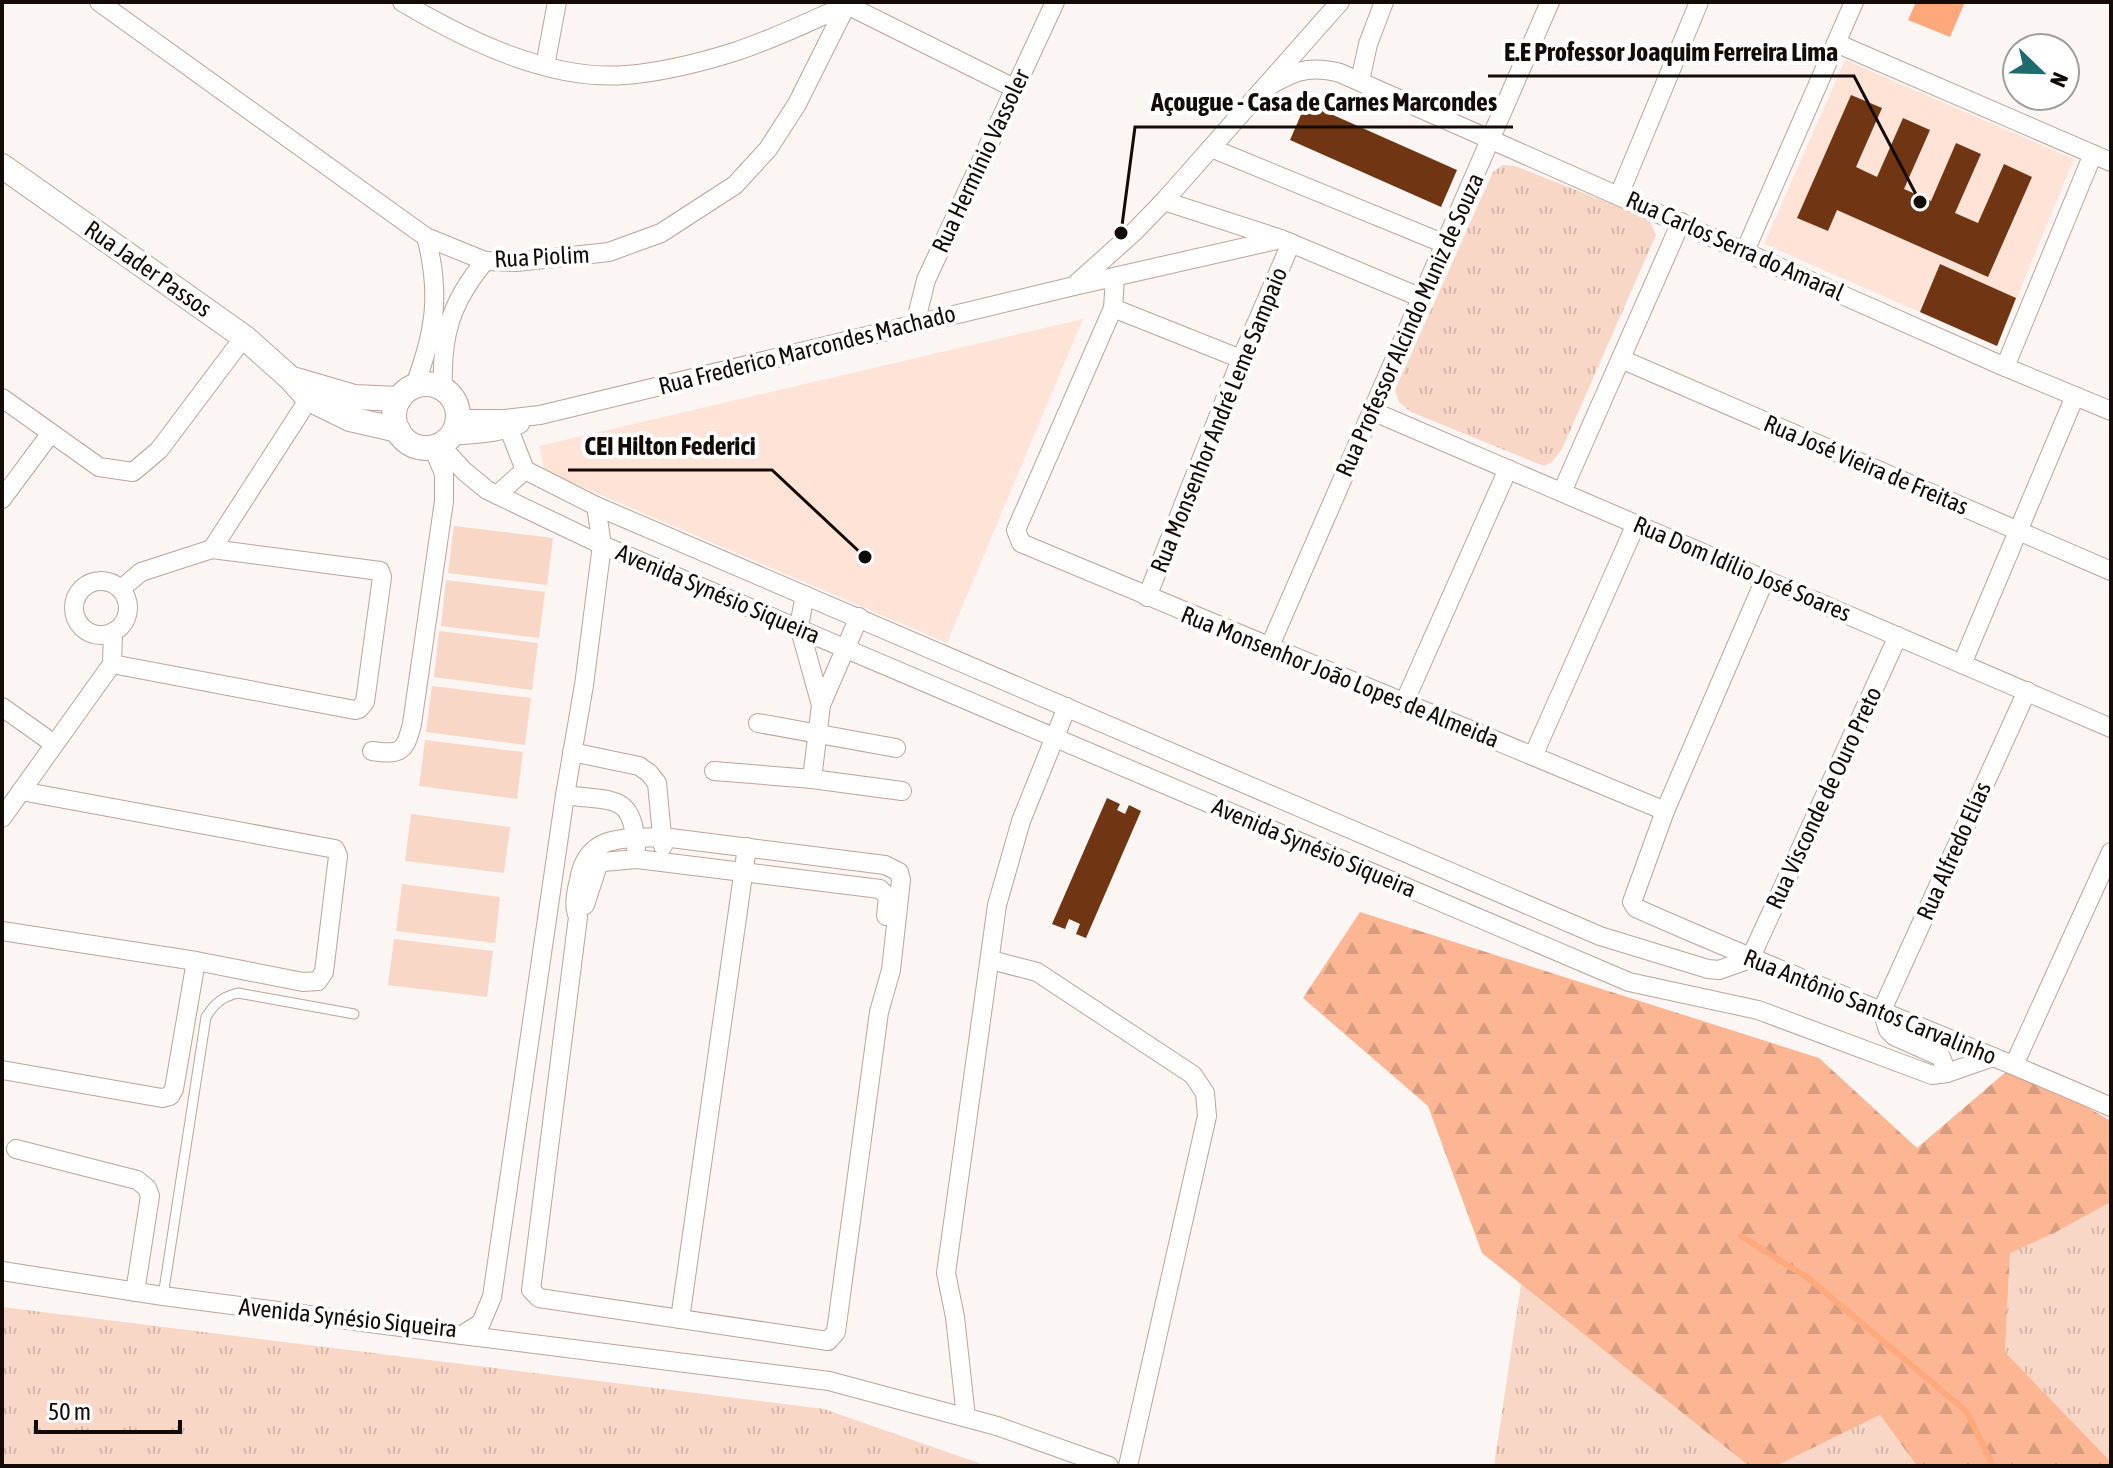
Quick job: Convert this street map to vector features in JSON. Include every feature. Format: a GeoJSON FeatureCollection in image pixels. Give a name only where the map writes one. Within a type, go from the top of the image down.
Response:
{"type":"FeatureCollection","features":[{"type":"Feature","properties":{"kind":"street","name":"Rua Piolim"},"geometry":{"type":"LineString","coordinates":[[99,2],[426,237],[485,261],[516,262],[609,252],[661,233],[735,185],[768,149],[797,104],[848,4]]}},
{"type":"Feature","properties":{"kind":"street"},"geometry":{"type":"LineString","coordinates":[[402,2],[494,50],[545,66],[623,75],[680,68],[737,51],[848,4],[1014,88]]}},
{"type":"Feature","properties":{"kind":"street"},"geometry":{"type":"LineString","coordinates":[[545,66],[557,2]]}},
{"type":"Feature","properties":{"kind":"street","name":"Rua Hermínio Vassoler"},"geometry":{"type":"LineString","coordinates":[[915,324],[926,280],[1055,2]]}},
{"type":"Feature","properties":{"kind":"street","name":"Rua Frederico Marcondes Machado"},"geometry":{"type":"LineString","coordinates":[[1074,286],[1164,201],[1340,2]]}},
{"type":"Feature","properties":{"kind":"street"},"geometry":{"type":"LineString","coordinates":[[1360,81],[1368,44],[1384,2]]}},
{"type":"Feature","properties":{"kind":"street","name":"Rua Professor Alcindo Muniz de Souza"},"geometry":{"type":"LineString","coordinates":[[1269,648],[1550,2]]}},
{"type":"Feature","properties":{"kind":"street"},"geometry":{"type":"LineString","coordinates":[[1619,195],[1699,2]]}},
{"type":"Feature","properties":{"kind":"street"},"geometry":{"type":"LineString","coordinates":[[1745,251],[1854,2]]}},
{"type":"Feature","properties":{"kind":"street"},"geometry":{"type":"LineString","coordinates":[[1836,43],[2111,162]]}},
{"type":"Feature","properties":{"kind":"street","name":"Rua Carlos Serra do Amaral"},"geometry":{"type":"LineString","coordinates":[[1262,90],[1306,69],[1324,69],[1360,81],[2111,411]]}},
{"type":"Feature","properties":{"kind":"street"},"geometry":{"type":"LineString","coordinates":[[1211,148],[1445,244]]}},
{"type":"Feature","properties":{"kind":"street"},"geometry":{"type":"LineString","coordinates":[[2005,367],[2093,154]]}},
{"type":"Feature","properties":{"kind":"street","name":"Rua Jader Passos"},"geometry":{"type":"LineString","coordinates":[[2,166],[244,337],[290,378],[350,419],[398,430]]}},
{"type":"Feature","properties":{"kind":"street"},"geometry":{"type":"LineString","coordinates":[[1164,201],[1286,241],[1422,298]]}},
{"type":"Feature","properties":{"kind":"street"},"geometry":{"type":"LineString","coordinates":[[1562,492],[1681,222]]}},
{"type":"Feature","properties":{"kind":"street"},"geometry":{"type":"LineString","coordinates":[[426,237],[434,266],[435,316],[429,344],[407,393],[395,409],[398,430],[409,443],[424,448],[446,437]]}},
{"type":"Feature","properties":{"kind":"street","name":"Rua Frederico Marcondes Machado"},"geometry":{"type":"LineString","coordinates":[[446,437],[1074,286],[1286,241]]}},
{"type":"Feature","properties":{"kind":"street","name":"Rua Monsenhor André Leme Sampaio"},"geometry":{"type":"LineString","coordinates":[[1147,597],[1286,241]]}},
{"type":"Feature","properties":{"kind":"street"},"geometry":{"type":"LineString","coordinates":[[443,388],[442,362],[450,318],[465,288],[485,261]]}},
{"type":"Feature","properties":{"kind":"street"},"geometry":{"type":"LineString","coordinates":[[1115,278],[1113,308],[1241,359]]}},
{"type":"Feature","properties":{"kind":"street","name":"Rua Monsenhor João Lopes de Almeida"},"geometry":{"type":"LineString","coordinates":[[1113,308],[1016,530],[1021,543],[1665,811]]}},
{"type":"Feature","properties":{"kind":"street"},"geometry":{"type":"LineString","coordinates":[[2,398],[99,467],[133,472],[159,450],[244,337]]}},
{"type":"Feature","properties":{"kind":"street","name":"Rua José Vieira de Freitas"},"geometry":{"type":"LineString","coordinates":[[1621,359],[2111,571]]}},
{"type":"Feature","properties":{"kind":"street"},"geometry":{"type":"LineString","coordinates":[[212,549],[313,393],[354,397],[407,393],[424,384],[443,388],[455,401],[446,437],[444,501],[412,724],[401,751],[392,754],[372,751]]}},
{"type":"Feature","properties":{"kind":"street"},"geometry":{"type":"LineString","coordinates":[[1962,664],[2075,396]]}},
{"type":"Feature","properties":{"kind":"street","name":"Rua Dom Idílio José Soares"},"geometry":{"type":"LineString","coordinates":[[1372,411],[2111,728]]}},
{"type":"Feature","properties":{"kind":"street"},"geometry":{"type":"LineString","coordinates":[[497,495],[525,470],[507,424]]}},
{"type":"Feature","properties":{"kind":"street"},"geometry":{"type":"LineString","coordinates":[[2,499],[51,433]]}},
{"type":"Feature","properties":{"kind":"street","name":"Avenida Synésio Siqueira"},"geometry":{"type":"LineString","coordinates":[[446,437],[464,471],[497,495],[602,545],[799,626],[1629,982],[1758,1010],[1924,1074],[1947,1073]]}},
{"type":"Feature","properties":{"kind":"street"},"geometry":{"type":"LineString","coordinates":[[1404,703],[1508,469]]}},
{"type":"Feature","properties":{"kind":"street","name":"Avenida Synésio Siqueira"},"geometry":{"type":"LineString","coordinates":[[525,470],[596,506],[1600,936],[1708,969],[1719,970],[1750,959]]}},
{"type":"Feature","properties":{"kind":"street","name":"Avenida Synésio Siqueira"},"geometry":{"type":"LineString","coordinates":[[2,1271],[163,1296],[462,1335],[481,1323],[492,1297],[602,545],[596,506]]}},
{"type":"Feature","properties":{"kind":"street"},"geometry":{"type":"LineString","coordinates":[[1533,756],[1636,524]]}},
{"type":"Feature","properties":{"kind":"street"},"geometry":{"type":"LineString","coordinates":[[112,664],[355,710],[365,702],[382,577],[380,571],[212,549],[141,572],[121,589]]}},
{"type":"Feature","properties":{"kind":"street"},"geometry":{"type":"LineString","coordinates":[[1665,811],[1765,579]]}},
{"type":"Feature","properties":{"kind":"street"},"geometry":{"type":"LineString","coordinates":[[95,582],[110,582],[121,589],[128,606],[126,619],[113,632],[95,635],[84,630],[78,622],[74,605],[79,592],[95,582]]}},
{"type":"Feature","properties":{"kind":"street"},"geometry":{"type":"LineString","coordinates":[[805,595],[799,626],[821,705]]}},
{"type":"Feature","properties":{"kind":"street"},"geometry":{"type":"LineString","coordinates":[[812,779],[821,705],[859,617]]}},
{"type":"Feature","properties":{"kind":"street"},"geometry":{"type":"LineString","coordinates":[[2,818],[112,664],[113,632]]}},
{"type":"Feature","properties":{"kind":"street","name":"Rua Visconde de Ouro Preto"},"geometry":{"type":"LineString","coordinates":[[1750,959],[1898,636]]}},
{"type":"Feature","properties":{"kind":"street","name":"Rua Alfredo Elías"},"geometry":{"type":"LineString","coordinates":[[1882,1010],[2027,691]]}},
{"type":"Feature","properties":{"kind":"street"},"geometry":{"type":"LineString","coordinates":[[2,707],[54,744]]}},
{"type":"Feature","properties":{"kind":"street"},"geometry":{"type":"LineString","coordinates":[[966,1417],[955,1317],[946,1273],[997,905],[1021,821],[1067,707]]}},
{"type":"Feature","properties":{"kind":"street"},"geometry":{"type":"LineString","coordinates":[[758,723],[896,748]]}},
{"type":"Feature","properties":{"kind":"street"},"geometry":{"type":"LineString","coordinates":[[572,752],[639,766],[649,773],[657,783],[663,837],[662,861]]}},
{"type":"Feature","properties":{"kind":"street"},"geometry":{"type":"LineString","coordinates":[[714,771],[812,779],[902,791]]}},
{"type":"Feature","properties":{"kind":"street"},"geometry":{"type":"LineString","coordinates":[[2,931],[196,961],[303,982],[318,981],[324,972],[330,932],[338,856],[335,849],[21,791]]}},
{"type":"Feature","properties":{"kind":"street"},"geometry":{"type":"LineString","coordinates":[[565,795],[621,804],[633,819],[637,859]]}},
{"type":"Feature","properties":{"kind":"street","name":"Rua Antônio Santos Carvalinho"},"geometry":{"type":"LineString","coordinates":[[1665,811],[1632,902],[1636,908],[1750,959],[1882,1010],[2111,1107]]}},
{"type":"Feature","properties":{"kind":"street"},"geometry":{"type":"LineString","coordinates":[[578,917],[575,909],[577,891],[581,869],[589,852],[603,843],[635,838],[663,837],[885,865],[899,872],[901,880],[891,970],[879,1012],[836,1332],[832,1338],[828,1341],[539,1298],[531,1290],[578,917],[586,903],[598,865],[637,859],[662,861],[885,892],[888,897],[877,976],[879,1012]]}},
{"type":"Feature","properties":{"kind":"street"},"geometry":{"type":"LineString","coordinates":[[680,1319],[747,847]]}},
{"type":"Feature","properties":{"kind":"street"},"geometry":{"type":"LineString","coordinates":[[2014,1065],[2111,852]]}},
{"type":"Feature","properties":{"kind":"street"},"geometry":{"type":"LineString","coordinates":[[991,960],[1037,972],[1193,1075],[1205,1093],[1207,1116],[1128,1466]]}},
{"type":"Feature","properties":{"kind":"street"},"geometry":{"type":"LineString","coordinates":[[2,1070],[162,1098],[170,1096],[174,1089],[196,961]]}},
{"type":"Feature","properties":{"kind":"street"},"geometry":{"type":"LineString","coordinates":[[1882,1010],[1888,1030],[1894,1036],[1941,1057],[1947,1073],[1993,1057]]}},
{"type":"Feature","properties":{"kind":"street"},"geometry":{"type":"LineString","coordinates":[[16,1149],[137,1180],[147,1188],[150,1196],[135,1292]]}},
{"type":"Feature","properties":{"kind":"street"},"geometry":{"type":"LineString","coordinates":[[462,1335],[829,1381],[966,1417],[1109,1466]]}},
{"type":"Feature","properties":{"kind":"lane"},"geometry":{"type":"LineString","coordinates":[[163,1296],[206,1017],[214,1005],[224,996],[238,993],[354,1014]]}},
{"type":"Feature","properties":{"kind":"shaded area"},"geometry":{"type":"Polygon","coordinates":[[[1916,2],[1965,2],[1950,37],[1908,20],[1916,2]]]}},
{"type":"Feature","properties":{"kind":"shaded area"},"geometry":{"type":"Polygon","coordinates":[[[1845,60],[2074,159],[1997,346],[1764,244],[1845,60]]]}},
{"type":"Feature","properties":{"kind":"shaded area"},"geometry":{"type":"Polygon","coordinates":[[[1083,319],[947,643],[545,471],[539,446],[1083,319]]]}},
{"type":"Feature","properties":{"kind":"green space"},"geometry":{"type":"Polygon","coordinates":[[[1503,165],[1515,166],[1649,219],[1656,235],[1562,449],[1552,462],[1544,466],[1411,412],[1399,402],[1395,390],[1493,172],[1503,165]]]}},
{"type":"Feature","properties":{"kind":"green space"},"geometry":{"type":"Polygon","coordinates":[[[454,526],[553,538],[547,585],[448,573],[454,526]]]}},
{"type":"Feature","properties":{"kind":"green space"},"geometry":{"type":"Polygon","coordinates":[[[446,580],[545,592],[539,638],[441,626],[446,580]]]}},
{"type":"Feature","properties":{"kind":"green space"},"geometry":{"type":"Polygon","coordinates":[[[439,631],[538,643],[532,690],[434,677],[439,631]]]}},
{"type":"Feature","properties":{"kind":"green space"},"geometry":{"type":"Polygon","coordinates":[[[432,686],[531,698],[525,745],[426,732],[432,686]]]}},
{"type":"Feature","properties":{"kind":"green space"},"geometry":{"type":"Polygon","coordinates":[[[425,740],[523,752],[517,799],[419,786],[425,740]]]}},
{"type":"Feature","properties":{"kind":"green space"},"geometry":{"type":"Polygon","coordinates":[[[411,814],[510,827],[504,873],[405,861],[411,814]]]}},
{"type":"Feature","properties":{"kind":"green space"},"geometry":{"type":"Polygon","coordinates":[[[402,884],[500,897],[495,943],[396,931],[402,884]]]}},
{"type":"Feature","properties":{"kind":"green space"},"geometry":{"type":"Polygon","coordinates":[[[1360,912],[1819,1058],[1917,1148],[2014,1065],[2111,1121],[2111,1202],[2010,1253],[2005,1352],[2111,1462],[2111,1466],[1917,1466],[1880,1415],[1776,1466],[1749,1466],[1482,1253],[1428,1106],[1303,998],[1360,912]]]}},
{"type":"Feature","properties":{"kind":"green space"},"geometry":{"type":"Polygon","coordinates":[[[394,939],[493,951],[487,997],[388,985],[394,939]]]}},
{"type":"Feature","properties":{"kind":"green space"},"geometry":{"type":"Polygon","coordinates":[[[2111,1202],[2111,1462],[2005,1352],[2010,1252],[2056,1232],[2111,1202]]]}},
{"type":"Feature","properties":{"kind":"green space"},"geometry":{"type":"Polygon","coordinates":[[[1521,1284],[1749,1466],[1494,1466],[1521,1284]]]}},
{"type":"Feature","properties":{"kind":"green space"},"geometry":{"type":"Polygon","coordinates":[[[2,1307],[824,1409],[987,1466],[2,1466],[2,1307]]]}},
{"type":"Feature","properties":{"kind":"green space"},"geometry":{"type":"Polygon","coordinates":[[[1880,1415],[1917,1466],[1776,1466],[1880,1415]]]}},
{"type":"Feature","properties":{"kind":"building"},"geometry":{"type":"Polygon","coordinates":[[[1851,95],[1882,108],[1856,167],[1877,177],[1903,118],[1930,130],[1904,189],[1931,201],[1956,143],[1981,154],[1955,213],[1978,223],[2004,164],[2032,177],[1988,277],[1837,210],[1828,231],[1797,218],[1851,95]]]}},
{"type":"Feature","properties":{"kind":"building"},"geometry":{"type":"Polygon","coordinates":[[[1306,103],[1457,170],[1441,207],[1290,140],[1306,103]]]}},
{"type":"Feature","properties":{"kind":"building"},"geometry":{"type":"Polygon","coordinates":[[[1940,264],[2016,298],[1997,346],[1920,312],[1940,264]]]}},
{"type":"Feature","properties":{"kind":"building"},"geometry":{"type":"Polygon","coordinates":[[[1107,798],[1120,804],[1117,810],[1125,814],[1129,805],[1141,811],[1086,938],[1076,934],[1080,924],[1069,919],[1065,929],[1052,924],[1107,798]]]}},
{"type":"Feature","properties":{"kind":"waterway"},"geometry":{"type":"LineString","coordinates":[[1741,1236],[1808,1278],[1967,1412],[1993,1466]]}},
{"type":"Feature","properties":{"kind":"place","name":"E.E Professor Joaquim Ferreira Lima"},"geometry":{"type":"Point","coordinates":[1920,202]}},
{"type":"Feature","properties":{"kind":"place","name":"Açougue - Casa de Carnes Marcondes"},"geometry":{"type":"Point","coordinates":[1121,233]}},
{"type":"Feature","properties":{"kind":"place","name":"CEI Hilton Federici"},"geometry":{"type":"Point","coordinates":[865,557]}}]}
